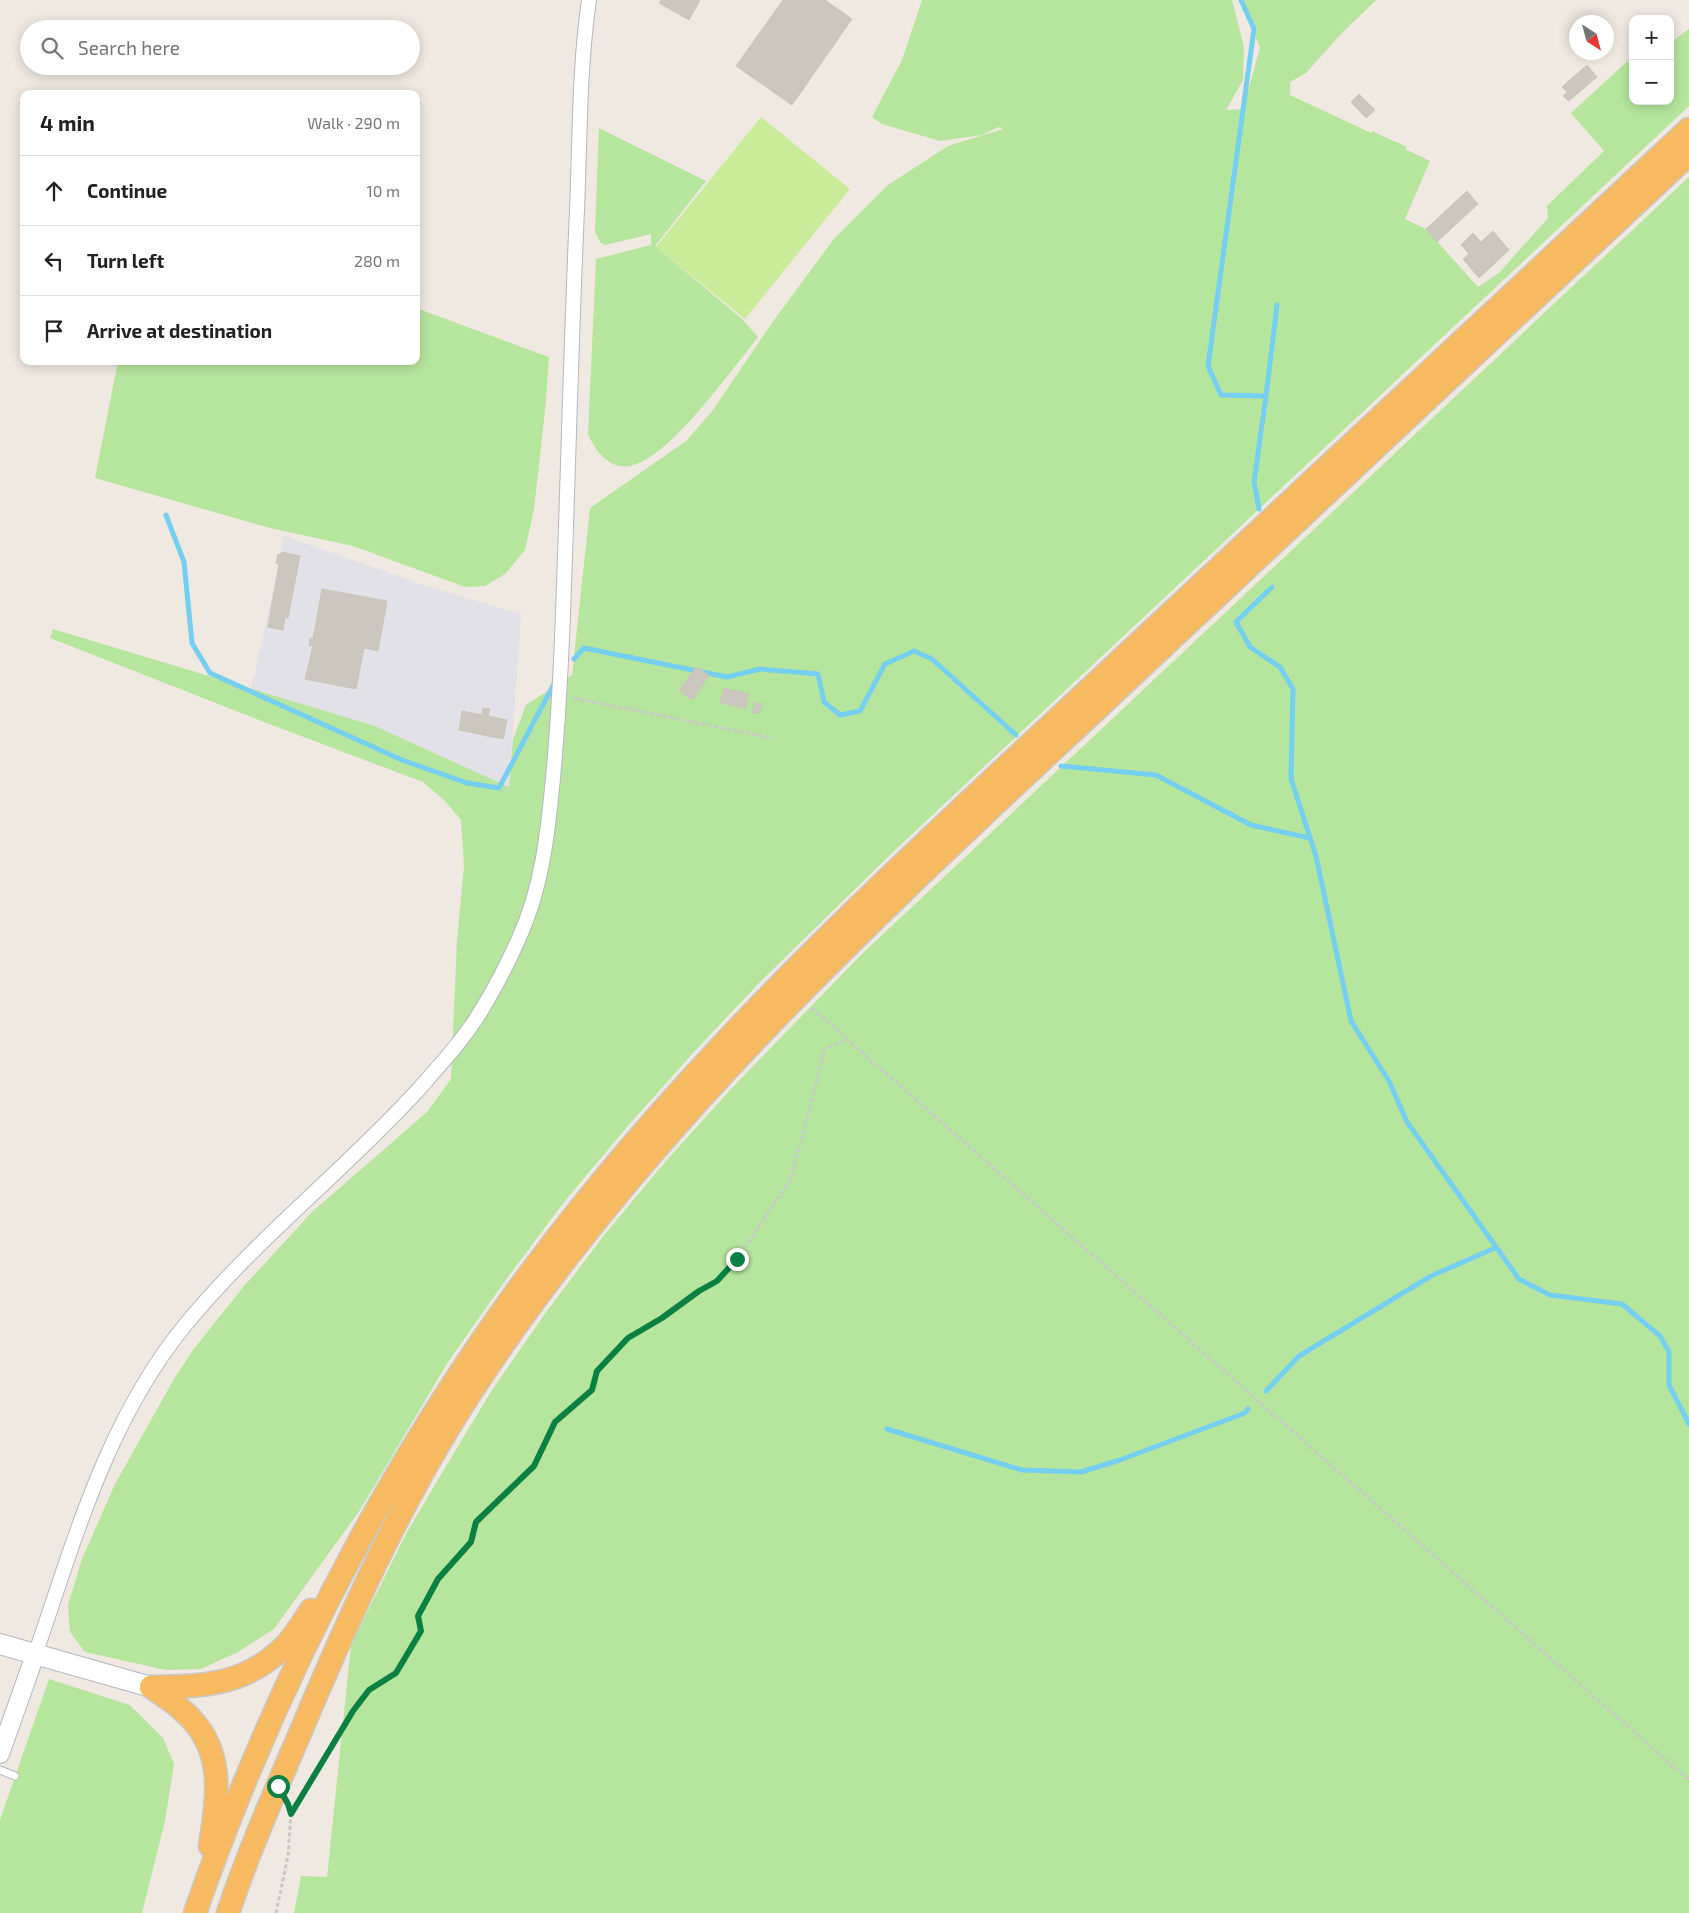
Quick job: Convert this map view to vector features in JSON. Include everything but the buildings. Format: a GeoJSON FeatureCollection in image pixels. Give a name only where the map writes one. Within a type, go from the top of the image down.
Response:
{"type":"FeatureCollection","features":[{"type":"Feature","properties":{"kind":"highway"},"geometry":{"type":"LineString","coordinates":[[195,1913],[268,1726],[311,1633],[356,1547],[458,1377],[518,1290],[588,1197],[700,1069],[836,930],[971,800],[1689,129]]}},
{"type":"Feature","properties":{"kind":"highway"},"geometry":{"type":"LineString","coordinates":[[228,1913],[278,1786],[352,1612],[427,1464],[478,1381],[533,1301],[652,1151],[741,1053],[876,917],[1689,154]]}},
{"type":"Feature","properties":{"kind":"highway"},"geometry":{"type":"LineString","coordinates":[[151,1687],[214,1685],[234,1679],[272,1658],[287,1643],[356,1547]]}},
{"type":"Feature","properties":{"kind":"highway"},"geometry":{"type":"LineString","coordinates":[[151,1687],[196,1723],[214,1757],[217,1776],[217,1797],[203,1889]]}},
{"type":"Feature","properties":{"kind":"main road"},"geometry":{"type":"LineString","coordinates":[[0,1644],[151,1687]]}},
{"type":"Feature","properties":{"kind":"street"},"geometry":{"type":"LineString","coordinates":[[0,1754],[72,1542],[99,1470],[130,1404],[158,1361],[211,1296],[269,1236],[386,1125],[437,1069],[480,1013],[521,934],[533,900],[544,854],[560,696],[584,42],[589,0]]}},
{"type":"Feature","properties":{"kind":"lane"},"geometry":{"type":"LineString","coordinates":[[0,1770],[15,1776]]}},
{"type":"Feature","properties":{"kind":"path"},"geometry":{"type":"LineString","coordinates":[[560,696],[772,738]]}},
{"type":"Feature","properties":{"kind":"path"},"geometry":{"type":"LineString","coordinates":[[806,1003],[1689,1780]]}},
{"type":"Feature","properties":{"kind":"path"},"geometry":{"type":"LineString","coordinates":[[291,1814],[353,1711],[369,1690],[396,1673],[421,1631],[418,1616],[438,1579],[471,1542],[476,1522],[534,1466],[555,1422],[592,1390],[597,1371],[628,1338],[717,1281],[737,1259],[791,1179],[805,1130],[810,1099],[825,1049],[847,1040]]}},
{"type":"Feature","properties":{"kind":"path"},"geometry":{"type":"LineString","coordinates":[[276,1913],[288,1856],[291,1814],[278,1786]]}},
{"type":"Feature","properties":{"kind":"shaded area"},"geometry":{"type":"Polygon","coordinates":[[[284,536],[430,587],[521,614],[509,787],[375,726],[251,689],[279,564],[276,563],[278,554],[281,554],[284,536]]]}},
{"type":"Feature","properties":{"kind":"green space"},"geometry":{"type":"Polygon","coordinates":[[[922,0],[1232,0],[1244,47],[1243,80],[1226,110],[1243,109],[1260,48],[1241,0],[1376,0],[1340,35],[1306,73],[1290,82],[1290,95],[1371,133],[1372,131],[1407,147],[1405,149],[1430,161],[1405,219],[1426,229],[1478,287],[1500,272],[1548,218],[1547,206],[1604,151],[1571,113],[1629,60],[1629,105],[1674,105],[1674,40],[1689,29],[1689,106],[892,853],[757,985],[692,1054],[564,1202],[505,1281],[448,1362],[360,1510],[274,1629],[238,1652],[201,1669],[166,1670],[85,1652],[70,1632],[68,1605],[82,1559],[115,1484],[174,1379],[193,1350],[245,1285],[312,1212],[427,1112],[451,1079],[457,940],[464,866],[461,820],[445,801],[423,782],[50,638],[53,629],[375,726],[509,787],[513,739],[526,705],[572,675],[590,508],[686,441],[713,410],[774,320],[834,239],[888,185],[948,146],[1003,129],[999,127],[982,135],[940,141],[882,124],[872,117],[902,60],[922,0]]]}},
{"type":"Feature","properties":{"kind":"green space"},"geometry":{"type":"Polygon","coordinates":[[[761,117],[850,189],[745,319],[656,247],[761,117]]]}},
{"type":"Feature","properties":{"kind":"green space"},"geometry":{"type":"Polygon","coordinates":[[[599,128],[706,181],[655,246],[742,319],[758,337],[681,431],[646,460],[630,466],[616,465],[609,462],[599,452],[588,434],[596,259],[651,245],[651,234],[605,245],[600,242],[595,231],[599,128]]]}},
{"type":"Feature","properties":{"kind":"green space"},"geometry":{"type":"Polygon","coordinates":[[[1689,177],[1689,1913],[294,1913],[301,1876],[327,1877],[351,1645],[406,1534],[492,1390],[547,1311],[605,1234],[666,1161],[731,1089],[861,955],[1689,177]]]}},
{"type":"Feature","properties":{"kind":"green space"},"geometry":{"type":"Polygon","coordinates":[[[420,309],[549,357],[534,509],[525,550],[505,574],[485,586],[465,587],[353,546],[270,528],[95,478],[117,365],[420,365],[420,309]]]}},
{"type":"Feature","properties":{"kind":"green space"},"geometry":{"type":"Polygon","coordinates":[[[49,1679],[130,1705],[163,1738],[174,1764],[165,1821],[142,1913],[0,1913],[0,1820],[49,1679]]]}},
{"type":"Feature","properties":{"kind":"waterway"},"geometry":{"type":"LineString","coordinates":[[1241,0],[1254,29],[1208,366],[1221,395],[1266,396],[1254,482],[1259,509]]}},
{"type":"Feature","properties":{"kind":"waterway"},"geometry":{"type":"LineString","coordinates":[[1266,396],[1277,305]]}},
{"type":"Feature","properties":{"kind":"waterway"},"geometry":{"type":"LineString","coordinates":[[166,515],[184,562],[192,643],[210,673],[402,760],[467,783],[499,788],[555,682]]}},
{"type":"Feature","properties":{"kind":"waterway"},"geometry":{"type":"LineString","coordinates":[[1272,587],[1236,622],[1250,647],[1280,667],[1293,689],[1291,779],[1316,856],[1351,1021],[1389,1081],[1407,1122],[1519,1279],[1550,1295],[1622,1304],[1660,1336],[1669,1352],[1669,1385],[1689,1424]]}},
{"type":"Feature","properties":{"kind":"waterway"},"geometry":{"type":"LineString","coordinates":[[574,659],[584,648],[727,677],[760,669],[818,674],[824,702],[840,715],[860,711],[885,664],[914,651],[932,659],[1016,735]]}},
{"type":"Feature","properties":{"kind":"waterway"},"geometry":{"type":"LineString","coordinates":[[1061,766],[1156,775],[1251,825],[1310,838]]}},
{"type":"Feature","properties":{"kind":"waterway"},"geometry":{"type":"LineString","coordinates":[[1266,1391],[1299,1356],[1431,1276],[1495,1248]]}},
{"type":"Feature","properties":{"kind":"waterway"},"geometry":{"type":"LineString","coordinates":[[887,1429],[1022,1470],[1081,1472],[1120,1460],[1245,1413],[1248,1409]]}},
{"type":"Feature","properties":{"kind":"route"},"geometry":{"type":"LineString","coordinates":[[278,1786],[291,1814],[353,1711],[369,1690],[396,1673],[421,1631],[418,1616],[438,1579],[471,1542],[476,1522],[534,1466],[555,1422],[592,1390],[597,1371],[628,1338],[717,1281],[737,1259]]}}]}
